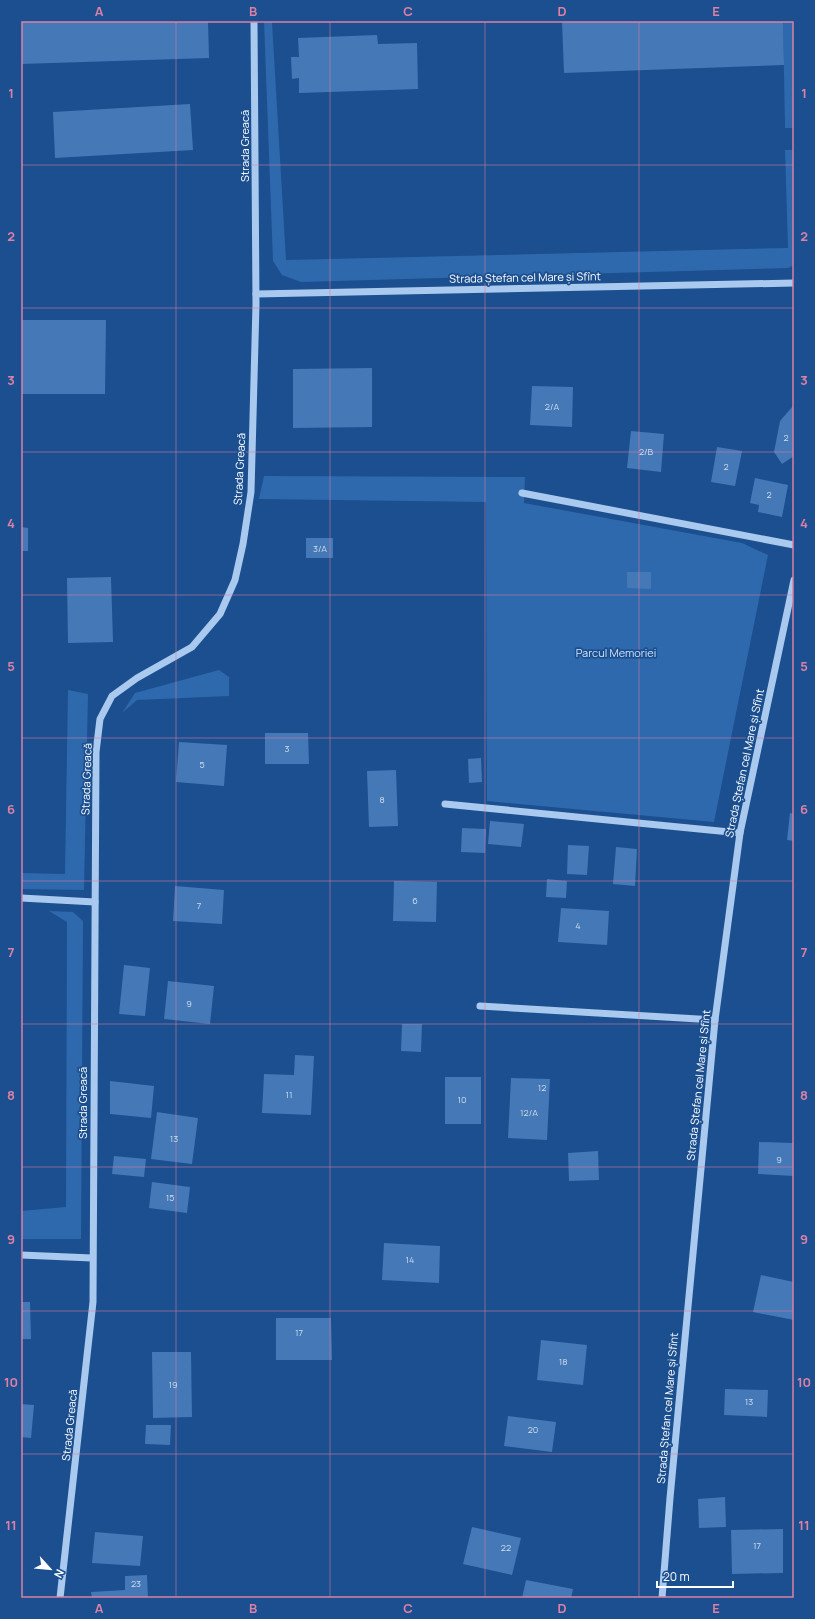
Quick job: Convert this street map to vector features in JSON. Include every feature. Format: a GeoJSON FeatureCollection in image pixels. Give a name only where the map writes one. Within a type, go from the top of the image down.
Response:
{"type":"FeatureCollection","features":[{"type":"Feature","properties":{"kind":"street","name":"Strada Greacă"},"geometry":{"type":"LineString","coordinates":[[60,1598],[93,1302],[92,1258],[96,752],[100,719],[112,696],[136,678],[192,647],[220,614],[235,580],[243,544],[251,492],[256,294],[254,21]]}},
{"type":"Feature","properties":{"kind":"street","name":"Strada Ștefan cel Mare și Sfînt"},"geometry":{"type":"LineString","coordinates":[[256,294],[794,282]]}},
{"type":"Feature","properties":{"kind":"street"},"geometry":{"type":"LineString","coordinates":[[522,493],[794,544]]}},
{"type":"Feature","properties":{"kind":"street","name":"Strada Ștefan cel Mare și Sfînt"},"geometry":{"type":"LineString","coordinates":[[662,1598],[715,1020],[740,834],[794,582]]}},
{"type":"Feature","properties":{"kind":"street"},"geometry":{"type":"LineString","coordinates":[[445,804],[740,834]]}},
{"type":"Feature","properties":{"kind":"street"},"geometry":{"type":"LineString","coordinates":[[21,898],[95,902]]}},
{"type":"Feature","properties":{"kind":"street"},"geometry":{"type":"LineString","coordinates":[[480,1006],[715,1020]]}},
{"type":"Feature","properties":{"kind":"street"},"geometry":{"type":"LineString","coordinates":[[21,1255],[92,1258]]}},
{"type":"Feature","properties":{"kind":"green space"},"geometry":{"type":"Polygon","coordinates":[[[264,21],[277,21],[272,22],[286,260],[788,248],[785,150],[794,150],[794,265],[788,268],[301,282],[282,275],[273,261],[264,21]]]}},
{"type":"Feature","properties":{"kind":"green space"},"geometry":{"type":"Polygon","coordinates":[[[783,21],[794,21],[794,128],[785,128],[783,21]]]}},
{"type":"Feature","properties":{"kind":"green space","name":"Parcul Memoriei"},"geometry":{"type":"Polygon","coordinates":[[[264,476],[525,477],[524,503],[742,543],[768,555],[714,822],[487,801],[486,502],[259,499],[264,476]]]}},
{"type":"Feature","properties":{"kind":"green space"},"geometry":{"type":"Polygon","coordinates":[[[219,670],[229,677],[229,696],[137,700],[122,713],[135,693],[219,670]]]}},
{"type":"Feature","properties":{"kind":"green space"},"geometry":{"type":"Polygon","coordinates":[[[68,690],[88,694],[84,890],[21,889],[21,873],[65,874],[68,690]]]}},
{"type":"Feature","properties":{"kind":"green space"},"geometry":{"type":"Polygon","coordinates":[[[49,911],[73,912],[83,921],[81,1239],[21,1239],[21,1211],[66,1207],[67,922],[49,911]]]}},
{"type":"Feature","properties":{"kind":"building"},"geometry":{"type":"Polygon","coordinates":[[[21,21],[208,21],[209,58],[21,64],[21,21]]]}},
{"type":"Feature","properties":{"kind":"building"},"geometry":{"type":"Polygon","coordinates":[[[562,21],[783,21],[784,65],[564,73],[562,21]]]}},
{"type":"Feature","properties":{"kind":"building"},"geometry":{"type":"Polygon","coordinates":[[[377,35],[378,44],[417,43],[418,89],[299,93],[299,78],[292,79],[291,57],[299,57],[298,38],[377,35]]]}},
{"type":"Feature","properties":{"kind":"building"},"geometry":{"type":"Polygon","coordinates":[[[190,104],[193,150],[55,158],[53,112],[190,104]]]}},
{"type":"Feature","properties":{"kind":"building"},"geometry":{"type":"Polygon","coordinates":[[[21,320],[106,320],[105,394],[21,394],[21,320]]]}},
{"type":"Feature","properties":{"kind":"building"},"geometry":{"type":"Polygon","coordinates":[[[372,368],[372,427],[293,428],[293,369],[372,368]]]}},
{"type":"Feature","properties":{"kind":"building"},"geometry":{"type":"Polygon","coordinates":[[[532,386],[573,387],[572,427],[530,425],[532,386]]]}},
{"type":"Feature","properties":{"kind":"building"},"geometry":{"type":"Polygon","coordinates":[[[793,406],[794,456],[782,464],[774,452],[780,421],[793,406]]]}},
{"type":"Feature","properties":{"kind":"building"},"geometry":{"type":"Polygon","coordinates":[[[631,431],[664,434],[661,472],[627,468],[631,431]]]}},
{"type":"Feature","properties":{"kind":"building"},"geometry":{"type":"Polygon","coordinates":[[[717,447],[742,451],[735,486],[711,482],[717,447]]]}},
{"type":"Feature","properties":{"kind":"building"},"geometry":{"type":"Polygon","coordinates":[[[755,478],[788,485],[782,517],[758,512],[759,505],[750,503],[755,478]]]}},
{"type":"Feature","properties":{"kind":"building"},"geometry":{"type":"Polygon","coordinates":[[[21,527],[28,528],[28,551],[21,551],[21,527]]]}},
{"type":"Feature","properties":{"kind":"building"},"geometry":{"type":"Polygon","coordinates":[[[306,538],[333,538],[333,558],[306,558],[306,538]]]}},
{"type":"Feature","properties":{"kind":"building"},"geometry":{"type":"Polygon","coordinates":[[[627,572],[651,572],[651,589],[627,588],[627,572]]]}},
{"type":"Feature","properties":{"kind":"building"},"geometry":{"type":"Polygon","coordinates":[[[111,577],[113,642],[68,643],[67,578],[111,577]]]}},
{"type":"Feature","properties":{"kind":"building"},"geometry":{"type":"Polygon","coordinates":[[[265,733],[308,733],[309,764],[265,764],[265,733]]]}},
{"type":"Feature","properties":{"kind":"building"},"geometry":{"type":"Polygon","coordinates":[[[179,742],[227,745],[224,786],[176,782],[179,742]]]}},
{"type":"Feature","properties":{"kind":"building"},"geometry":{"type":"Polygon","coordinates":[[[481,758],[482,782],[469,783],[468,759],[481,758]]]}},
{"type":"Feature","properties":{"kind":"building"},"geometry":{"type":"Polygon","coordinates":[[[396,770],[398,826],[369,827],[367,771],[396,770]]]}},
{"type":"Feature","properties":{"kind":"building"},"geometry":{"type":"Polygon","coordinates":[[[790,813],[794,814],[794,841],[787,840],[790,813]]]}},
{"type":"Feature","properties":{"kind":"building"},"geometry":{"type":"Polygon","coordinates":[[[490,821],[524,824],[521,847],[488,844],[490,821]]]}},
{"type":"Feature","properties":{"kind":"building"},"geometry":{"type":"Polygon","coordinates":[[[462,828],[486,829],[485,853],[461,852],[462,828]]]}},
{"type":"Feature","properties":{"kind":"building"},"geometry":{"type":"Polygon","coordinates":[[[568,845],[589,846],[587,875],[567,874],[568,845]]]}},
{"type":"Feature","properties":{"kind":"building"},"geometry":{"type":"Polygon","coordinates":[[[616,847],[637,849],[635,886],[613,884],[616,847]]]}},
{"type":"Feature","properties":{"kind":"building"},"geometry":{"type":"Polygon","coordinates":[[[547,879],[567,881],[566,898],[546,897],[547,879]]]}},
{"type":"Feature","properties":{"kind":"building"},"geometry":{"type":"Polygon","coordinates":[[[394,881],[437,882],[436,922],[393,921],[394,881]]]}},
{"type":"Feature","properties":{"kind":"building"},"geometry":{"type":"Polygon","coordinates":[[[175,886],[224,890],[222,924],[173,921],[175,886]]]}},
{"type":"Feature","properties":{"kind":"building"},"geometry":{"type":"Polygon","coordinates":[[[561,908],[609,911],[607,945],[558,942],[561,908]]]}},
{"type":"Feature","properties":{"kind":"building"},"geometry":{"type":"Polygon","coordinates":[[[124,965],[150,968],[145,1016],[119,1014],[124,965]]]}},
{"type":"Feature","properties":{"kind":"building"},"geometry":{"type":"Polygon","coordinates":[[[168,981],[214,986],[210,1024],[164,1019],[168,981]]]}},
{"type":"Feature","properties":{"kind":"building"},"geometry":{"type":"Polygon","coordinates":[[[402,1024],[422,1024],[421,1052],[401,1051],[402,1024]]]}},
{"type":"Feature","properties":{"kind":"building"},"geometry":{"type":"Polygon","coordinates":[[[295,1055],[314,1056],[311,1115],[262,1113],[264,1074],[294,1075],[295,1055]]]}},
{"type":"Feature","properties":{"kind":"building"},"geometry":{"type":"Polygon","coordinates":[[[445,1077],[481,1077],[481,1124],[445,1124],[445,1077]]]}},
{"type":"Feature","properties":{"kind":"building"},"geometry":{"type":"Polygon","coordinates":[[[511,1078],[550,1079],[547,1140],[508,1138],[511,1078]]]}},
{"type":"Feature","properties":{"kind":"building"},"geometry":{"type":"Polygon","coordinates":[[[110,1081],[154,1086],[151,1118],[110,1114],[110,1081]]]}},
{"type":"Feature","properties":{"kind":"building"},"geometry":{"type":"Polygon","coordinates":[[[157,1112],[198,1118],[192,1164],[151,1159],[157,1112]]]}},
{"type":"Feature","properties":{"kind":"building"},"geometry":{"type":"Polygon","coordinates":[[[759,1142],[794,1143],[794,1176],[758,1174],[759,1142]]]}},
{"type":"Feature","properties":{"kind":"building"},"geometry":{"type":"Polygon","coordinates":[[[598,1151],[599,1180],[569,1181],[568,1153],[598,1151]]]}},
{"type":"Feature","properties":{"kind":"building"},"geometry":{"type":"Polygon","coordinates":[[[114,1156],[146,1159],[144,1177],[112,1174],[114,1156]]]}},
{"type":"Feature","properties":{"kind":"building"},"geometry":{"type":"Polygon","coordinates":[[[152,1182],[190,1187],[187,1213],[149,1208],[152,1182]]]}},
{"type":"Feature","properties":{"kind":"building"},"geometry":{"type":"Polygon","coordinates":[[[384,1243],[440,1246],[439,1283],[382,1280],[384,1243]]]}},
{"type":"Feature","properties":{"kind":"building"},"geometry":{"type":"Polygon","coordinates":[[[761,1275],[794,1282],[794,1320],[753,1312],[761,1275]]]}},
{"type":"Feature","properties":{"kind":"building"},"geometry":{"type":"Polygon","coordinates":[[[21,1302],[30,1302],[31,1339],[21,1339],[21,1302]]]}},
{"type":"Feature","properties":{"kind":"building"},"geometry":{"type":"Polygon","coordinates":[[[276,1318],[331,1318],[332,1360],[276,1360],[276,1318]]]}},
{"type":"Feature","properties":{"kind":"building"},"geometry":{"type":"Polygon","coordinates":[[[541,1340],[587,1345],[583,1385],[537,1380],[541,1340]]]}},
{"type":"Feature","properties":{"kind":"building"},"geometry":{"type":"Polygon","coordinates":[[[152,1352],[191,1352],[192,1417],[153,1418],[152,1352]]]}},
{"type":"Feature","properties":{"kind":"building"},"geometry":{"type":"Polygon","coordinates":[[[725,1389],[768,1390],[767,1417],[724,1415],[725,1389]]]}},
{"type":"Feature","properties":{"kind":"building"},"geometry":{"type":"Polygon","coordinates":[[[21,1404],[34,1405],[31,1438],[21,1437],[21,1404]]]}},
{"type":"Feature","properties":{"kind":"building"},"geometry":{"type":"Polygon","coordinates":[[[508,1416],[556,1422],[552,1452],[504,1446],[508,1416]]]}},
{"type":"Feature","properties":{"kind":"building"},"geometry":{"type":"Polygon","coordinates":[[[146,1425],[171,1425],[170,1445],[145,1444],[146,1425]]]}},
{"type":"Feature","properties":{"kind":"building"},"geometry":{"type":"Polygon","coordinates":[[[725,1497],[726,1527],[699,1528],[698,1499],[725,1497]]]}},
{"type":"Feature","properties":{"kind":"building"},"geometry":{"type":"Polygon","coordinates":[[[472,1527],[521,1538],[512,1575],[463,1564],[472,1527]]]}},
{"type":"Feature","properties":{"kind":"building"},"geometry":{"type":"Polygon","coordinates":[[[783,1529],[783,1573],[732,1574],[731,1530],[783,1529]]]}},
{"type":"Feature","properties":{"kind":"building"},"geometry":{"type":"Polygon","coordinates":[[[95,1532],[143,1536],[140,1566],[92,1563],[95,1532]]]}},
{"type":"Feature","properties":{"kind":"building"},"geometry":{"type":"Polygon","coordinates":[[[147,1575],[148,1598],[92,1598],[91,1592],[125,1590],[125,1576],[147,1575]]]}},
{"type":"Feature","properties":{"kind":"building"},"geometry":{"type":"Polygon","coordinates":[[[526,1580],[573,1589],[571,1598],[522,1598],[526,1580]]]}}]}
